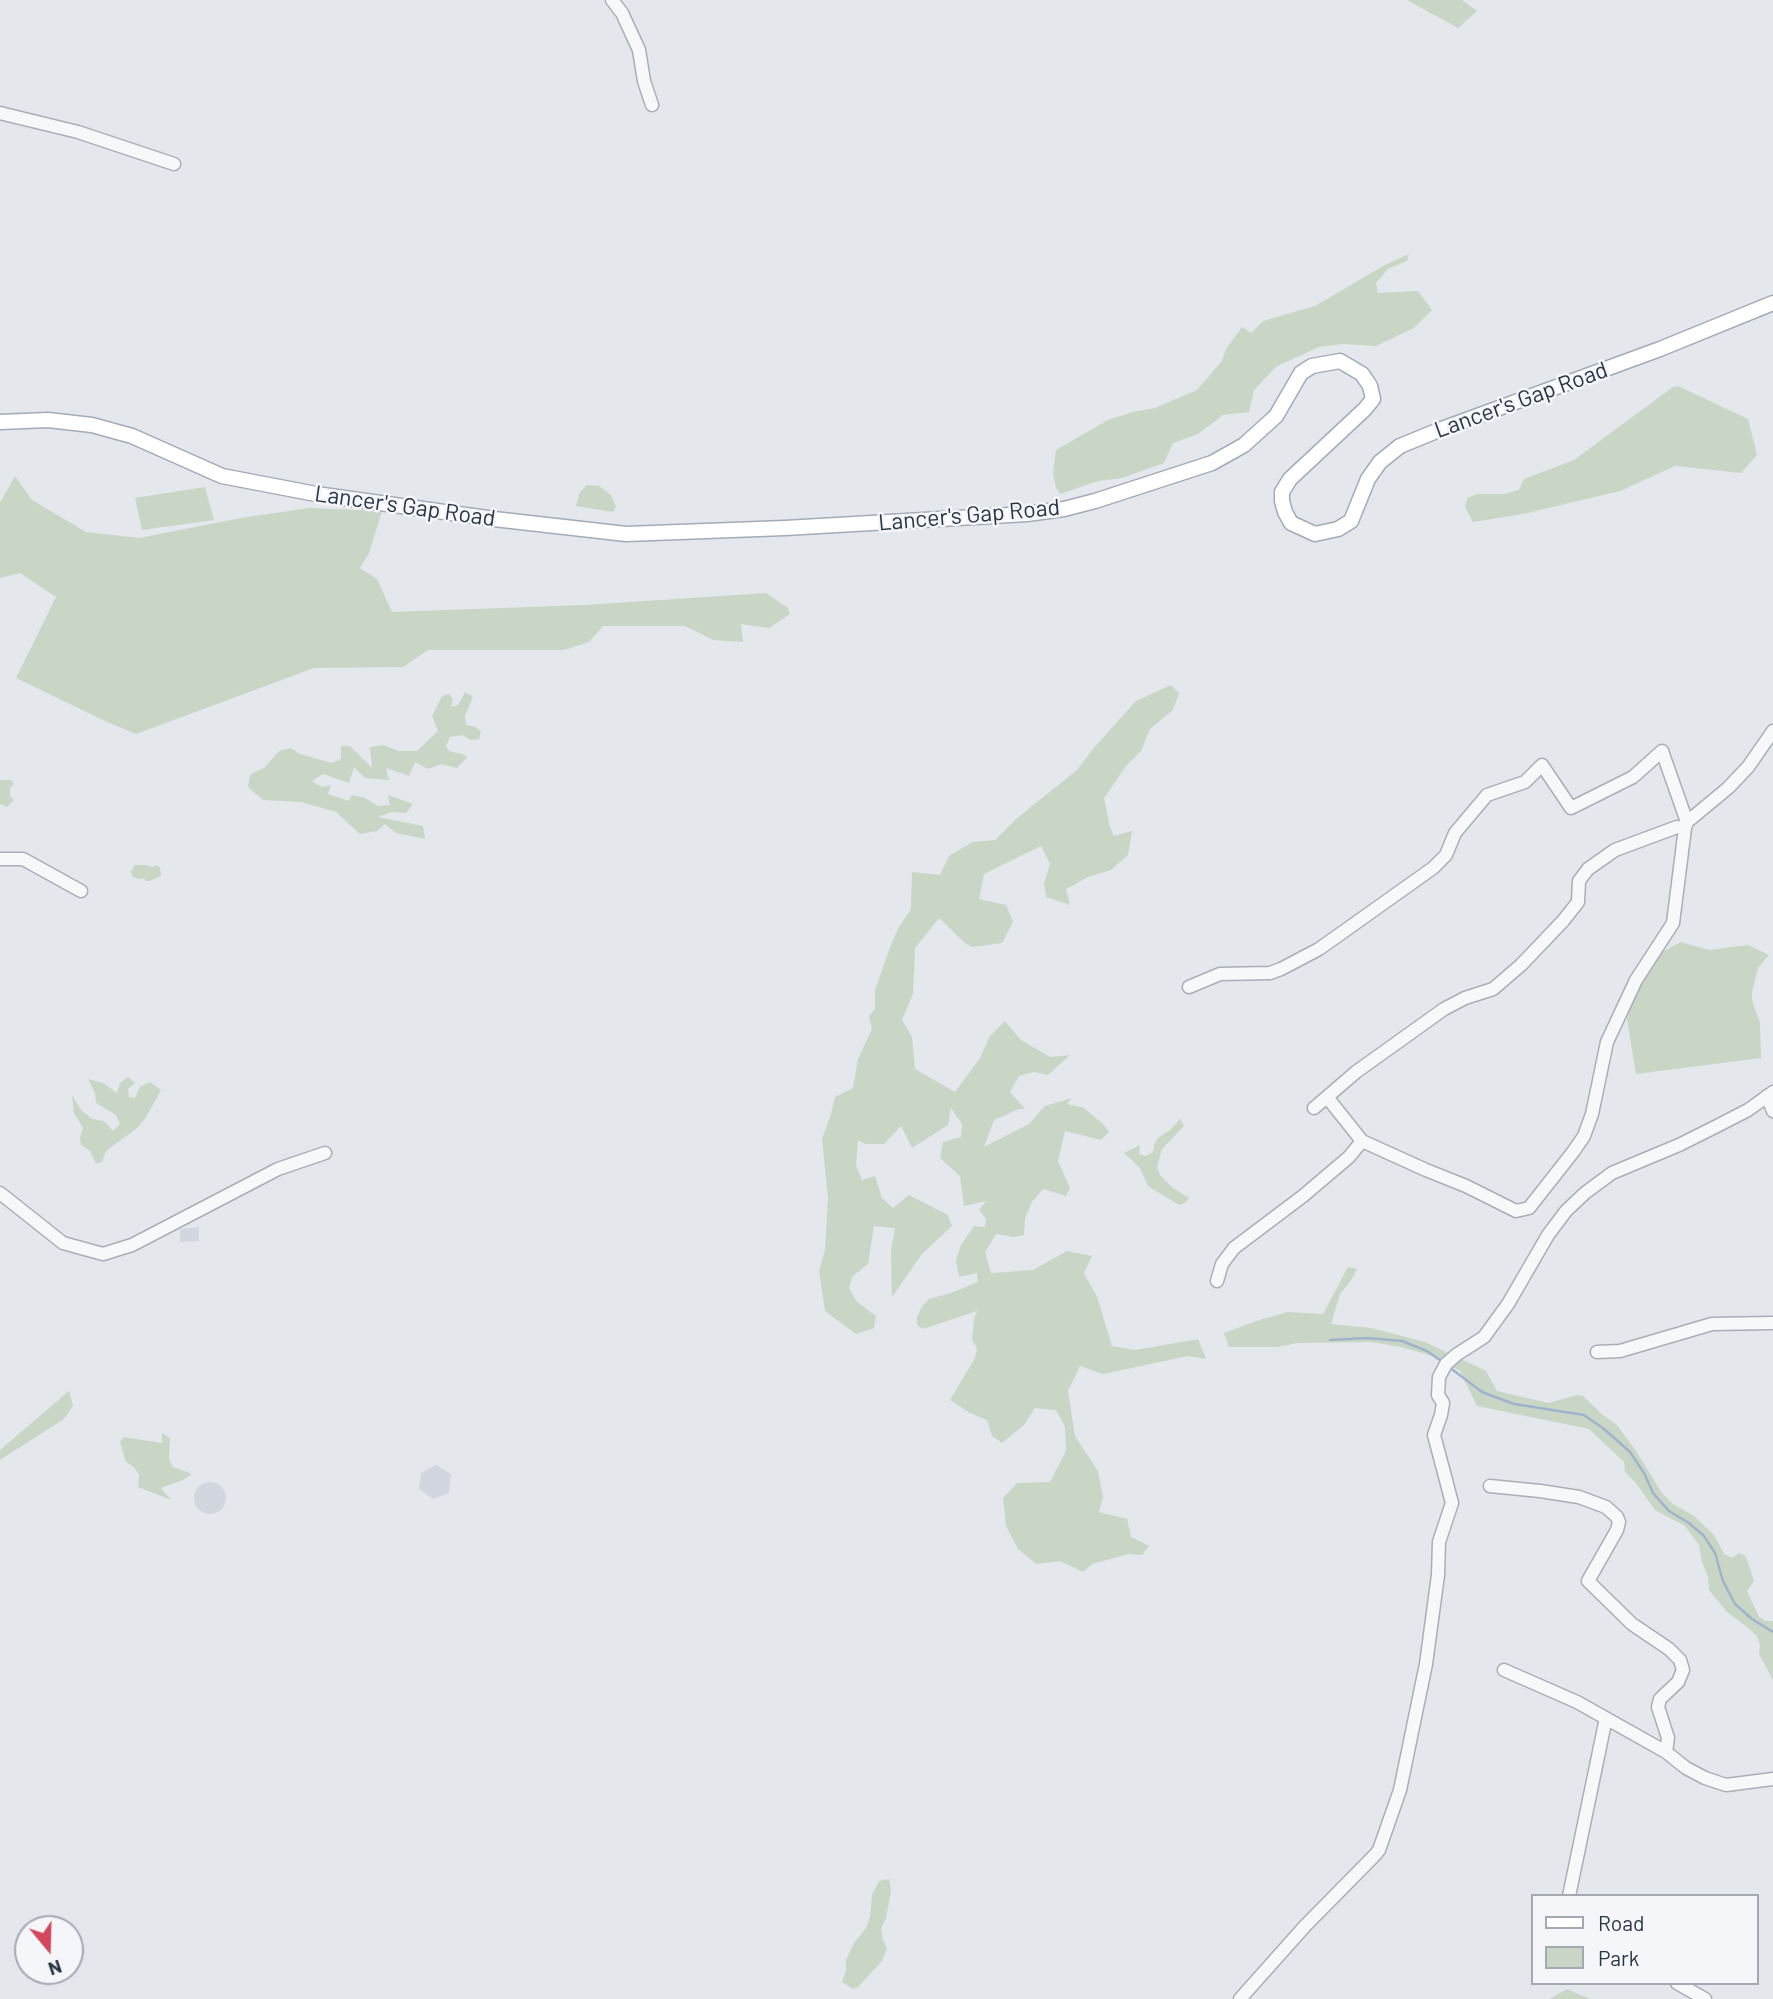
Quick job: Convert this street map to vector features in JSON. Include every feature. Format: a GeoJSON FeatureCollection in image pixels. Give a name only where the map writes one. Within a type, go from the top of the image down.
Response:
{"type":"FeatureCollection","features":[{"type":"Feature","properties":{"kind":"main road","name":"Lancer's Gap Road"},"geometry":{"type":"LineString","coordinates":[[0,422],[48,420],[92,425],[132,436],[222,476],[316,494],[494,519],[626,534],[785,528],[1027,514],[1095,501],[1212,463],[1244,445],[1276,416],[1301,373],[1312,366],[1340,361],[1362,374],[1370,386],[1373,398],[1365,409],[1290,479],[1282,492],[1285,512],[1291,523],[1315,534],[1338,529],[1351,521],[1368,479],[1380,462],[1400,446],[1660,349],[1773,303]]}},
{"type":"Feature","properties":{"kind":"street"},"geometry":{"type":"LineString","coordinates":[[612,0],[622,13],[639,50],[644,81],[652,105]]}},
{"type":"Feature","properties":{"kind":"street"},"geometry":{"type":"LineString","coordinates":[[0,113],[78,132],[174,164]]}},
{"type":"Feature","properties":{"kind":"street"},"geometry":{"type":"LineString","coordinates":[[1314,1108],[1356,1072],[1444,1009],[1465,998],[1493,989],[1546,939],[1578,902],[1579,881],[1588,869],[1615,850],[1686,825],[1748,767],[1773,731]]}},
{"type":"Feature","properties":{"kind":"street"},"geometry":{"type":"LineString","coordinates":[[1189,987],[1220,974],[1270,973],[1319,949],[1433,868],[1446,855],[1455,833],[1487,794],[1525,782],[1542,765],[1571,808],[1633,777],[1662,751],[1686,825],[1673,923],[1636,980],[1607,1042],[1592,1114],[1584,1136],[1529,1208],[1516,1211],[1362,1141],[1326,1097]]}},
{"type":"Feature","properties":{"kind":"street"},"geometry":{"type":"LineString","coordinates":[[0,859],[23,859],[82,891]]}},
{"type":"Feature","properties":{"kind":"street"},"geometry":{"type":"LineString","coordinates":[[1240,1999],[1305,1926],[1379,1850],[1400,1790],[1426,1664],[1438,1575],[1439,1542],[1452,1503],[1434,1435],[1443,1403],[1438,1395],[1442,1371],[1456,1356],[1484,1337],[1508,1304],[1548,1235],[1566,1211],[1585,1193],[1612,1173],[1717,1126],[1748,1110],[1770,1094],[1773,1111]]}},
{"type":"Feature","properties":{"kind":"street"},"geometry":{"type":"LineString","coordinates":[[1217,1281],[1222,1264],[1234,1248],[1303,1196],[1349,1157],[1362,1141]]}},
{"type":"Feature","properties":{"kind":"street"},"geometry":{"type":"LineString","coordinates":[[0,1193],[62,1243],[103,1254],[132,1245],[278,1168],[325,1153]]}},
{"type":"Feature","properties":{"kind":"street"},"geometry":{"type":"LineString","coordinates":[[1597,1352],[1620,1351],[1712,1324],[1773,1323]]}},
{"type":"Feature","properties":{"kind":"street"},"geometry":{"type":"LineString","coordinates":[[1490,1486],[1579,1497],[1606,1507],[1617,1517],[1617,1530],[1588,1581],[1632,1624],[1669,1649],[1680,1660],[1683,1670],[1678,1682],[1660,1699],[1658,1707],[1668,1738],[1666,1752]]}},
{"type":"Feature","properties":{"kind":"street"},"geometry":{"type":"LineString","coordinates":[[1504,1670],[1577,1702],[1666,1752],[1686,1768],[1705,1778],[1726,1785],[1773,1779]]}},
{"type":"Feature","properties":{"kind":"street"},"geometry":{"type":"LineString","coordinates":[[1569,1894],[1606,1718]]}},
{"type":"Feature","properties":{"kind":"street"},"geometry":{"type":"LineString","coordinates":[[1681,1985],[1705,1999]]}},
{"type":"Feature","properties":{"kind":"shaded area"},"geometry":{"type":"Polygon","coordinates":[[[199,1227],[199,1241],[180,1242],[180,1229],[199,1227]]]}},
{"type":"Feature","properties":{"kind":"shaded area"},"geometry":{"type":"Polygon","coordinates":[[[436,1465],[451,1474],[449,1493],[433,1499],[419,1489],[421,1473],[436,1465]]]}},
{"type":"Feature","properties":{"kind":"shaded area"},"geometry":{"type":"Polygon","coordinates":[[[210,1482],[221,1487],[226,1498],[221,1509],[210,1514],[199,1509],[194,1498],[199,1487],[210,1482]]]}},
{"type":"Feature","properties":{"kind":"green space"},"geometry":{"type":"Polygon","coordinates":[[[1407,0],[1462,0],[1477,11],[1458,28],[1407,0]]]}},
{"type":"Feature","properties":{"kind":"green space"},"geometry":{"type":"Polygon","coordinates":[[[1409,254],[1407,261],[1388,269],[1376,283],[1378,293],[1418,291],[1432,310],[1414,328],[1376,346],[1343,344],[1319,347],[1277,366],[1254,390],[1249,412],[1223,415],[1198,434],[1173,443],[1164,463],[1122,478],[1098,481],[1060,494],[1053,473],[1056,450],[1108,420],[1155,408],[1197,390],[1222,361],[1226,349],[1242,327],[1251,333],[1263,321],[1315,306],[1409,254]]]}},
{"type":"Feature","properties":{"kind":"green space"},"geometry":{"type":"Polygon","coordinates":[[[1678,386],[1748,419],[1757,455],[1741,473],[1675,466],[1620,491],[1523,514],[1473,522],[1465,507],[1467,498],[1477,494],[1504,494],[1519,490],[1524,479],[1574,460],[1678,386]]]}},
{"type":"Feature","properties":{"kind":"green space"},"geometry":{"type":"Polygon","coordinates":[[[15,476],[32,500],[86,532],[139,538],[309,508],[382,511],[369,553],[360,568],[377,579],[392,612],[585,605],[766,593],[788,608],[790,614],[769,628],[741,624],[743,642],[713,640],[685,626],[603,626],[589,642],[564,650],[428,650],[403,667],[314,668],[136,734],[16,678],[56,597],[20,573],[0,578],[0,503],[15,476]]]}},
{"type":"Feature","properties":{"kind":"green space"},"geometry":{"type":"Polygon","coordinates":[[[587,485],[599,486],[611,495],[616,507],[613,512],[576,506],[580,492],[587,485]]]}},
{"type":"Feature","properties":{"kind":"green space"},"geometry":{"type":"Polygon","coordinates":[[[205,487],[214,520],[142,530],[135,498],[205,487]]]}},
{"type":"Feature","properties":{"kind":"green space"},"geometry":{"type":"Polygon","coordinates":[[[1171,685],[1179,693],[1173,710],[1150,729],[1141,751],[1126,766],[1104,798],[1114,836],[1132,831],[1128,855],[1111,870],[1088,877],[1066,889],[1070,905],[1046,897],[1044,883],[1050,864],[1041,846],[984,874],[979,899],[1006,905],[1013,922],[1002,943],[972,947],[939,918],[915,948],[913,994],[902,1020],[912,1037],[915,1069],[955,1092],[980,1058],[990,1036],[1005,1021],[1021,1040],[1050,1057],[1070,1055],[1048,1075],[1034,1072],[1019,1076],[1010,1092],[1025,1109],[994,1120],[984,1147],[1029,1124],[1045,1106],[1072,1098],[1067,1104],[1084,1108],[1109,1132],[1101,1140],[1065,1131],[1058,1161],[1070,1188],[1066,1196],[1043,1189],[1032,1202],[1025,1218],[1024,1235],[1014,1237],[996,1234],[985,1252],[991,1273],[1033,1270],[1067,1251],[1092,1256],[1084,1273],[1097,1297],[1112,1346],[1135,1350],[1198,1339],[1206,1359],[1188,1356],[1103,1374],[1080,1366],[1068,1391],[1075,1436],[1098,1471],[1103,1497],[1099,1512],[1127,1519],[1131,1537],[1149,1546],[1142,1555],[1129,1554],[1092,1564],[1083,1572],[1060,1561],[1036,1564],[1018,1549],[1006,1526],[1003,1498],[1017,1483],[1050,1482],[1066,1451],[1065,1427],[1056,1410],[1035,1408],[1024,1425],[1002,1443],[992,1436],[987,1420],[950,1400],[975,1358],[977,1348],[972,1340],[977,1311],[923,1329],[917,1325],[921,1308],[929,1299],[978,1282],[977,1273],[959,1277],[956,1260],[961,1245],[974,1226],[985,1227],[986,1219],[979,1210],[986,1201],[964,1206],[960,1176],[940,1158],[943,1142],[961,1137],[962,1124],[951,1108],[948,1125],[912,1148],[901,1126],[884,1144],[865,1144],[858,1140],[856,1165],[862,1180],[875,1176],[882,1198],[893,1208],[909,1195],[948,1215],[952,1226],[922,1254],[892,1297],[891,1250],[895,1228],[874,1226],[868,1264],[852,1277],[849,1288],[857,1302],[876,1316],[874,1328],[856,1334],[825,1311],[819,1271],[825,1250],[828,1198],[822,1139],[835,1097],[853,1088],[858,1059],[872,1029],[869,1016],[875,1009],[875,990],[892,942],[911,909],[912,872],[940,875],[949,856],[972,842],[995,840],[1016,819],[1077,770],[1136,701],[1171,685]]]}},
{"type":"Feature","properties":{"kind":"green space"},"geometry":{"type":"Polygon","coordinates":[[[465,692],[473,697],[465,716],[466,725],[481,731],[479,739],[471,740],[462,735],[450,737],[446,746],[449,751],[467,757],[457,768],[441,764],[428,769],[415,762],[409,776],[386,768],[389,780],[365,778],[354,767],[349,783],[323,774],[312,781],[322,787],[331,785],[328,794],[349,801],[352,795],[365,798],[378,806],[390,805],[388,795],[413,804],[406,813],[392,812],[378,817],[423,826],[425,839],[396,833],[385,824],[377,831],[360,834],[336,812],[301,802],[263,800],[248,787],[250,775],[265,767],[279,751],[291,748],[300,754],[332,763],[341,759],[341,746],[350,746],[372,768],[370,747],[383,745],[398,751],[417,751],[438,731],[432,716],[442,696],[449,694],[453,699],[451,707],[458,705],[465,692]]]}},
{"type":"Feature","properties":{"kind":"green space"},"geometry":{"type":"Polygon","coordinates":[[[0,780],[11,780],[14,784],[10,788],[10,796],[14,800],[7,807],[0,804],[0,780]]]}},
{"type":"Feature","properties":{"kind":"green space"},"geometry":{"type":"Polygon","coordinates":[[[134,865],[157,865],[161,876],[149,881],[133,877],[131,872],[134,865]]]}},
{"type":"Feature","properties":{"kind":"green space"},"geometry":{"type":"Polygon","coordinates":[[[1681,942],[1709,950],[1748,945],[1769,955],[1758,968],[1752,992],[1760,1023],[1761,1058],[1636,1074],[1627,1019],[1633,999],[1662,952],[1681,942]]]}},
{"type":"Feature","properties":{"kind":"green space"},"geometry":{"type":"Polygon","coordinates":[[[128,1077],[135,1083],[128,1089],[129,1097],[135,1098],[140,1087],[150,1082],[161,1090],[145,1119],[106,1151],[102,1162],[96,1164],[90,1151],[81,1145],[83,1128],[74,1113],[72,1095],[82,1111],[92,1119],[104,1121],[113,1131],[120,1124],[116,1115],[96,1103],[95,1093],[88,1079],[103,1083],[117,1093],[120,1083],[128,1077]]]}},
{"type":"Feature","properties":{"kind":"green space"},"geometry":{"type":"Polygon","coordinates":[[[1180,1119],[1184,1126],[1162,1149],[1157,1167],[1160,1175],[1173,1188],[1189,1198],[1179,1205],[1148,1186],[1140,1168],[1124,1153],[1140,1145],[1139,1154],[1150,1154],[1158,1138],[1180,1119]]]}},
{"type":"Feature","properties":{"kind":"green space"},"geometry":{"type":"Polygon","coordinates":[[[1348,1267],[1357,1269],[1340,1294],[1331,1324],[1371,1328],[1425,1342],[1486,1371],[1497,1391],[1548,1403],[1583,1396],[1616,1424],[1662,1493],[1673,1504],[1694,1516],[1714,1535],[1724,1554],[1732,1558],[1739,1553],[1746,1557],[1754,1581],[1747,1591],[1759,1617],[1773,1621],[1773,1680],[1759,1654],[1757,1636],[1727,1612],[1709,1590],[1699,1545],[1685,1526],[1655,1510],[1625,1472],[1624,1462],[1589,1429],[1477,1406],[1460,1371],[1432,1356],[1401,1347],[1371,1342],[1229,1347],[1224,1333],[1259,1320],[1288,1312],[1323,1314],[1348,1267]]]}},
{"type":"Feature","properties":{"kind":"green space"},"geometry":{"type":"Polygon","coordinates":[[[69,1391],[73,1406],[64,1419],[0,1460],[0,1450],[69,1391]]]}},
{"type":"Feature","properties":{"kind":"green space"},"geometry":{"type":"Polygon","coordinates":[[[162,1433],[170,1438],[169,1459],[173,1467],[192,1474],[161,1488],[171,1500],[138,1487],[139,1475],[134,1467],[126,1462],[120,1442],[124,1437],[162,1443],[162,1433]]]}},
{"type":"Feature","properties":{"kind":"green space"},"geometry":{"type":"Polygon","coordinates":[[[889,1879],[891,1890],[886,1918],[881,1929],[887,1948],[882,1961],[853,1989],[842,1982],[846,1960],[854,1943],[866,1928],[872,1895],[879,1881],[889,1879]]]}},
{"type":"Feature","properties":{"kind":"green space"},"geometry":{"type":"Polygon","coordinates":[[[1567,1989],[1590,1999],[1549,1999],[1567,1989]]]}},
{"type":"Feature","properties":{"kind":"waterway"},"geometry":{"type":"LineString","coordinates":[[1330,1340],[1367,1338],[1402,1341],[1427,1351],[1444,1363]]}},
{"type":"Feature","properties":{"kind":"waterway"},"geometry":{"type":"LineString","coordinates":[[1449,1367],[1482,1392],[1514,1404],[1584,1415],[1604,1429],[1630,1452],[1653,1493],[1669,1511],[1704,1536],[1715,1553],[1723,1581],[1735,1604],[1773,1632]]}}]}
